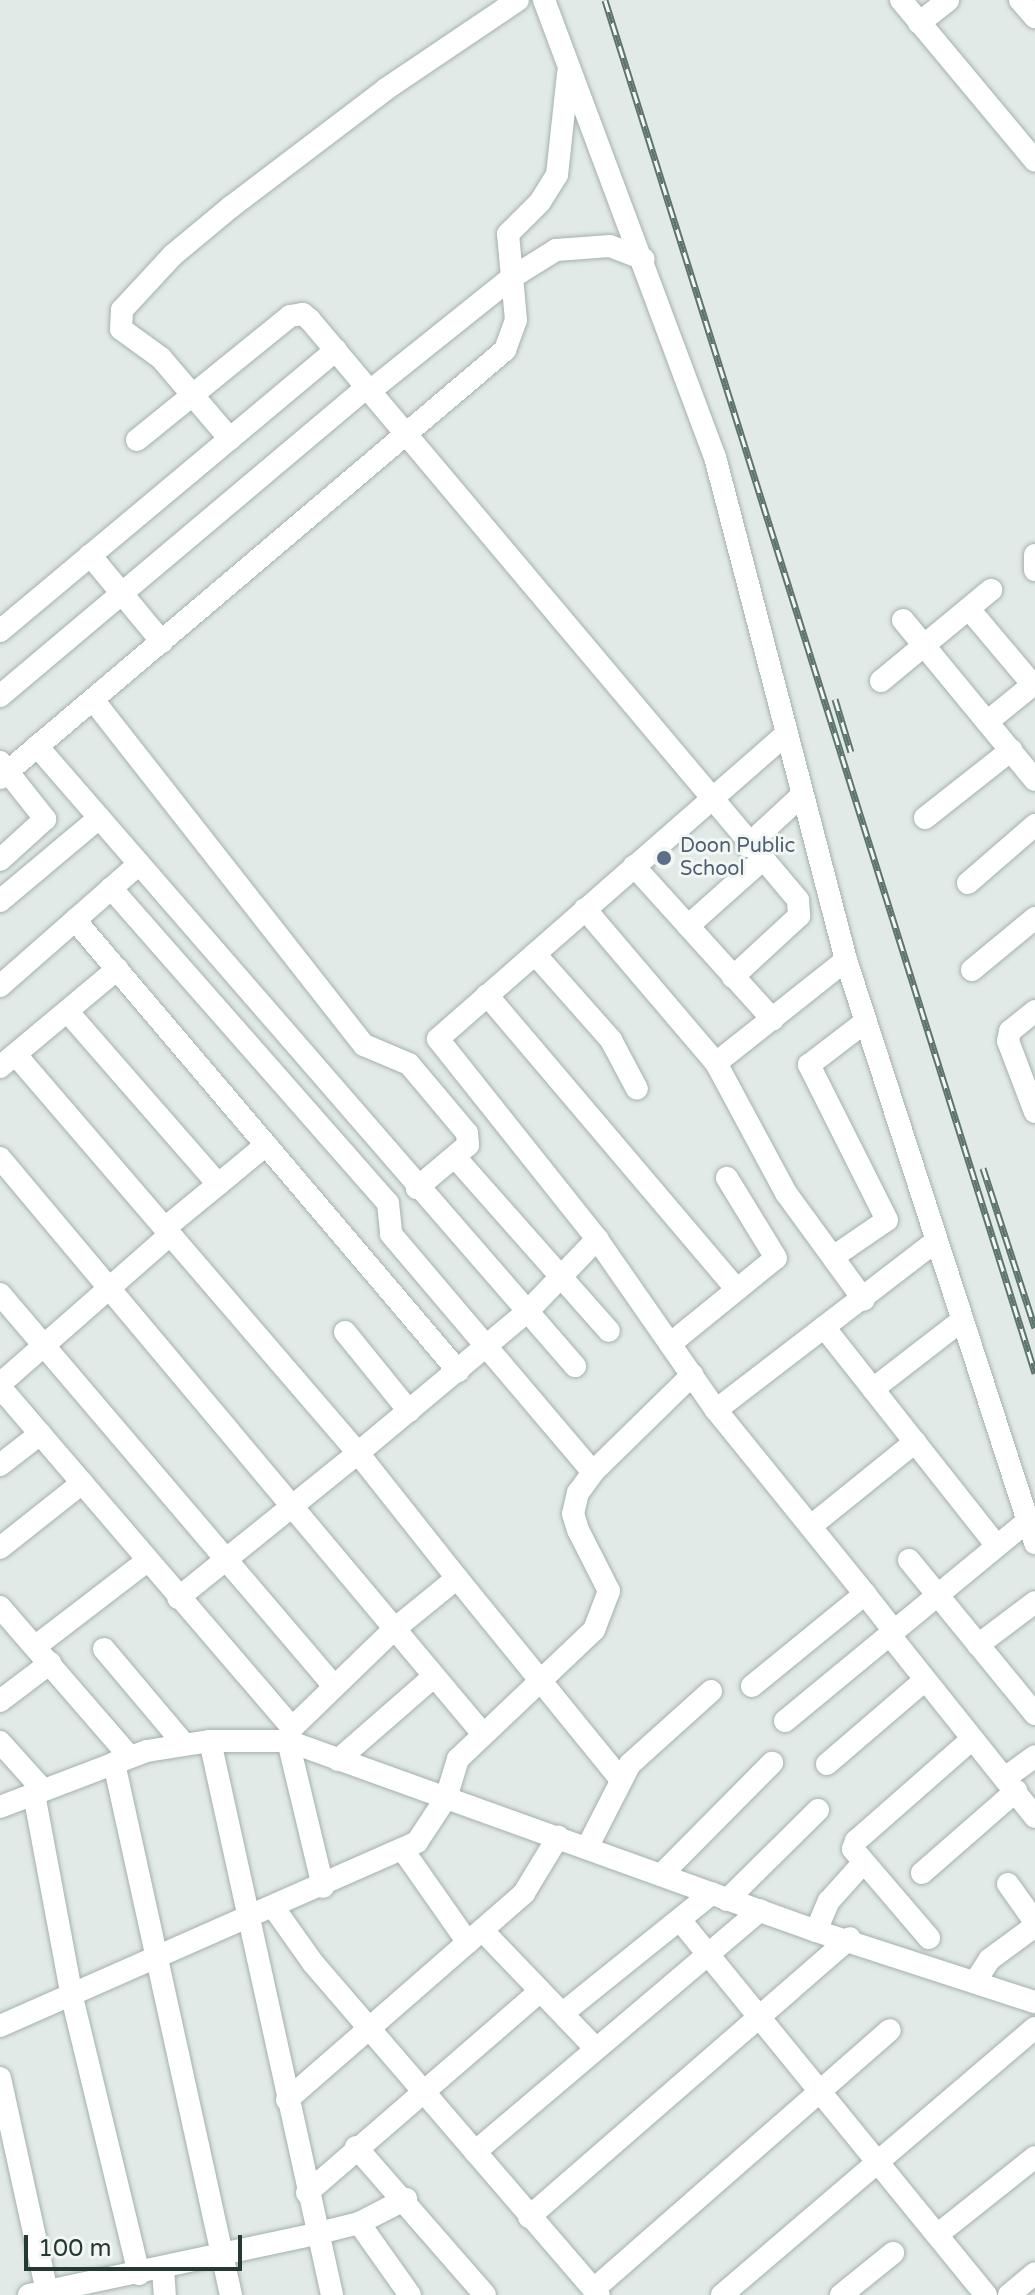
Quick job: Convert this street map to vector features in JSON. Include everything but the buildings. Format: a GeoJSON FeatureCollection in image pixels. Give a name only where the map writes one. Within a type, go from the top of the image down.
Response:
{"type":"FeatureCollection","features":[{"type":"Feature","properties":{"kind":"street"},"geometry":{"type":"LineString","coordinates":[[230,439],[154,351],[121,329],[118,321],[134,294],[173,255],[305,148],[518,0]]}},
{"type":"Feature","properties":{"kind":"street"},"geometry":{"type":"LineString","coordinates":[[544,0],[644,259],[715,457],[846,960],[920,1200],[1035,1543]]}},
{"type":"Feature","properties":{"kind":"street"},"geometry":{"type":"LineString","coordinates":[[901,0],[1034,158]]}},
{"type":"Feature","properties":{"kind":"street"},"geometry":{"type":"LineString","coordinates":[[919,23],[948,0]]}},
{"type":"Feature","properties":{"kind":"street"},"geometry":{"type":"LineString","coordinates":[[1020,0],[1035,17]]}},
{"type":"Feature","properties":{"kind":"street"},"geometry":{"type":"LineString","coordinates":[[0,860],[45,819],[3,771],[94,701],[505,350],[516,320],[508,234],[540,202],[561,162],[568,64]]}},
{"type":"Feature","properties":{"kind":"street"},"geometry":{"type":"LineString","coordinates":[[0,696],[369,389],[511,278],[573,246],[610,246],[644,259]]}},
{"type":"Feature","properties":{"kind":"street"},"geometry":{"type":"LineString","coordinates":[[137,440],[297,313],[336,350],[709,800],[798,900],[801,912],[733,977]]}},
{"type":"Feature","properties":{"kind":"street"},"geometry":{"type":"LineString","coordinates":[[0,631],[336,350]]}},
{"type":"Feature","properties":{"kind":"street"},"geometry":{"type":"LineString","coordinates":[[90,555],[162,642]]}},
{"type":"Feature","properties":{"kind":"street"},"geometry":{"type":"LineString","coordinates":[[1035,555],[1035,570]]}},
{"type":"Feature","properties":{"kind":"street"},"geometry":{"type":"LineString","coordinates":[[881,681],[991,590]]}},
{"type":"Feature","properties":{"kind":"street"},"geometry":{"type":"LineString","coordinates":[[969,609],[1032,691],[987,722]]}},
{"type":"Feature","properties":{"kind":"street"},"geometry":{"type":"LineString","coordinates":[[903,620],[1035,780]]}},
{"type":"Feature","properties":{"kind":"street"},"geometry":{"type":"LineString","coordinates":[[94,701],[364,1045],[409,1064],[467,1133],[468,1145],[417,1188]]}},
{"type":"Feature","properties":{"kind":"street"},"geometry":{"type":"LineString","coordinates":[[785,735],[438,1039],[597,1239],[716,1410],[865,1594],[924,1681],[1035,1817]]}},
{"type":"Feature","properties":{"kind":"street"},"geometry":{"type":"LineString","coordinates":[[37,746],[417,1188],[575,1366]]}},
{"type":"Feature","properties":{"kind":"street"},"geometry":{"type":"LineString","coordinates":[[925,818],[1011,750]]}},
{"type":"Feature","properties":{"kind":"street"},"geometry":{"type":"LineString","coordinates":[[688,926],[801,796]]}},
{"type":"Feature","properties":{"kind":"street"},"geometry":{"type":"LineString","coordinates":[[0,901],[99,818]]}},
{"type":"Feature","properties":{"kind":"street"},"geometry":{"type":"LineString","coordinates":[[968,883],[1035,825]]}},
{"type":"Feature","properties":{"kind":"street"},"geometry":{"type":"LineString","coordinates":[[0,986],[139,864]]}},
{"type":"Feature","properties":{"kind":"street"},"geometry":{"type":"LineString","coordinates":[[634,866],[773,1020]]}},
{"type":"Feature","properties":{"kind":"street"},"geometry":{"type":"LineString","coordinates":[[111,888],[388,1203],[391,1234],[593,1472]]}},
{"type":"Feature","properties":{"kind":"street"},"geometry":{"type":"LineString","coordinates":[[585,909],[716,1063],[786,1193],[864,1300]]}},
{"type":"Feature","properties":{"kind":"street"},"geometry":{"type":"LineString","coordinates":[[972,970],[1035,918]]}},
{"type":"Feature","properties":{"kind":"street"},"geometry":{"type":"LineString","coordinates":[[75,920],[458,1371]]}},
{"type":"Feature","properties":{"kind":"street"},"geometry":{"type":"LineString","coordinates":[[535,954],[611,1040],[637,1089]]}},
{"type":"Feature","properties":{"kind":"street"},"geometry":{"type":"LineString","coordinates":[[716,1063],[846,960]]}},
{"type":"Feature","properties":{"kind":"street"},"geometry":{"type":"LineString","coordinates":[[117,969],[8,1061],[168,1231],[358,1453],[621,1780]]}},
{"type":"Feature","properties":{"kind":"street"},"geometry":{"type":"LineString","coordinates":[[487,995],[736,1289]]}},
{"type":"Feature","properties":{"kind":"street"},"geometry":{"type":"LineString","coordinates":[[67,1011],[218,1184]]}},
{"type":"Feature","properties":{"kind":"street"},"geometry":{"type":"LineString","coordinates":[[1035,1011],[1010,1031],[1008,1041],[1035,1112]]}},
{"type":"Feature","properties":{"kind":"street"},"geometry":{"type":"LineString","coordinates":[[865,1022],[809,1065],[887,1220]]}},
{"type":"Feature","properties":{"kind":"street"},"geometry":{"type":"LineString","coordinates":[[266,1145],[218,1184],[0,1386],[290,1734],[338,1760],[816,1931],[850,1938],[1035,2002]]}},
{"type":"Feature","properties":{"kind":"street"},"geometry":{"type":"LineString","coordinates":[[455,1157],[560,1281],[609,1331]]}},
{"type":"Feature","properties":{"kind":"street"},"geometry":{"type":"LineString","coordinates":[[0,1158],[392,1631],[483,1734]]}},
{"type":"Feature","properties":{"kind":"street"},"geometry":{"type":"LineString","coordinates":[[670,1344],[776,1254],[727,1178]]}},
{"type":"Feature","properties":{"kind":"street"},"geometry":{"type":"LineString","coordinates":[[833,1257],[920,1200]]}},
{"type":"Feature","properties":{"kind":"street"},"geometry":{"type":"LineString","coordinates":[[178,1598],[458,1371],[560,1281],[597,1239]]}},
{"type":"Feature","properties":{"kind":"street"},"geometry":{"type":"LineString","coordinates":[[716,1410],[864,1300],[934,1243]]}},
{"type":"Feature","properties":{"kind":"street"},"geometry":{"type":"LineString","coordinates":[[0,1294],[46,1344],[224,1560],[334,1686]]}},
{"type":"Feature","properties":{"kind":"street"},"geometry":{"type":"LineString","coordinates":[[873,1389],[961,1321]]}},
{"type":"Feature","properties":{"kind":"street"},"geometry":{"type":"LineString","coordinates":[[824,1327],[997,1546]]}},
{"type":"Feature","properties":{"kind":"street"},"geometry":{"type":"LineString","coordinates":[[345,1332],[409,1411]]}},
{"type":"Feature","properties":{"kind":"street"},"geometry":{"type":"LineString","coordinates":[[0,2026],[323,1887],[403,1850],[425,1833],[446,1798],[458,1759],[542,1683],[594,1630],[607,1605],[605,1578],[573,1514],[578,1493],[593,1472],[692,1375]]}},
{"type":"Feature","properties":{"kind":"street"},"geometry":{"type":"LineString","coordinates":[[0,1465],[40,1434]]}},
{"type":"Feature","properties":{"kind":"street"},"geometry":{"type":"LineString","coordinates":[[811,1526],[915,1442]]}},
{"type":"Feature","properties":{"kind":"street"},"geometry":{"type":"LineString","coordinates":[[0,1548],[82,1483]]}},
{"type":"Feature","properties":{"kind":"street"},"geometry":{"type":"LineString","coordinates":[[785,1721],[1028,1521]]}},
{"type":"Feature","properties":{"kind":"street"},"geometry":{"type":"LineString","coordinates":[[0,1701],[43,1654],[148,1560]]}},
{"type":"Feature","properties":{"kind":"street"},"geometry":{"type":"LineString","coordinates":[[909,1560],[978,1645],[1033,1706]]}},
{"type":"Feature","properties":{"kind":"street"},"geometry":{"type":"LineString","coordinates":[[0,1807],[122,1760],[184,1744],[290,1734],[334,1686],[392,1631],[457,1578]]}},
{"type":"Feature","properties":{"kind":"street"},"geometry":{"type":"LineString","coordinates":[[752,1686],[865,1594]]}},
{"type":"Feature","properties":{"kind":"street"},"geometry":{"type":"LineString","coordinates":[[978,1645],[1035,1602]]}},
{"type":"Feature","properties":{"kind":"street"},"geometry":{"type":"LineString","coordinates":[[1,1609],[43,1654],[122,1760],[158,1956],[231,2295]]}},
{"type":"Feature","properties":{"kind":"street"},"geometry":{"type":"LineString","coordinates":[[104,1649],[184,1744]]}},
{"type":"Feature","properties":{"kind":"street"},"geometry":{"type":"LineString","coordinates":[[338,1760],[432,1678]]}},
{"type":"Feature","properties":{"kind":"street"},"geometry":{"type":"LineString","coordinates":[[827,1764],[924,1681]]}},
{"type":"Feature","properties":{"kind":"street"},"geometry":{"type":"LineString","coordinates":[[587,1848],[621,1780],[638,1754],[711,1691]]}},
{"type":"Feature","properties":{"kind":"street"},"geometry":{"type":"LineString","coordinates":[[290,1734],[323,1887]]}},
{"type":"Feature","properties":{"kind":"street"},"geometry":{"type":"LineString","coordinates":[[929,1938],[853,1849],[856,1841],[971,1740]]}},
{"type":"Feature","properties":{"kind":"street"},"geometry":{"type":"LineString","coordinates":[[210,1741],[315,2234],[332,2295]]}},
{"type":"Feature","properties":{"kind":"street"},"geometry":{"type":"LineString","coordinates":[[0,1742],[38,1792],[72,1997],[139,2274]]}},
{"type":"Feature","properties":{"kind":"street"},"geometry":{"type":"LineString","coordinates":[[922,1873],[1035,1756]]}},
{"type":"Feature","properties":{"kind":"street"},"geometry":{"type":"LineString","coordinates":[[661,1875],[772,1763]]}},
{"type":"Feature","properties":{"kind":"street"},"geometry":{"type":"LineString","coordinates":[[563,2013],[680,1920],[719,1896],[818,1810]]}},
{"type":"Feature","properties":{"kind":"street"},"geometry":{"type":"LineString","coordinates":[[287,2100],[533,1884],[558,1837]]}},
{"type":"Feature","properties":{"kind":"street"},"geometry":{"type":"LineString","coordinates":[[403,1850],[476,1937],[540,1991],[596,2049]]}},
{"type":"Feature","properties":{"kind":"street"},"geometry":{"type":"LineString","coordinates":[[816,1931],[829,1901],[863,1863]]}},
{"type":"Feature","properties":{"kind":"street"},"geometry":{"type":"LineString","coordinates":[[975,1982],[990,1959],[1035,1924],[1008,1884]]}},
{"type":"Feature","properties":{"kind":"street"},"geometry":{"type":"LineString","coordinates":[[274,1908],[370,2030],[597,2292],[815,2091],[890,2030]]}},
{"type":"Feature","properties":{"kind":"street"},"geometry":{"type":"LineString","coordinates":[[475,2152],[760,1910]]}},
{"type":"Feature","properties":{"kind":"street"},"geometry":{"type":"LineString","coordinates":[[680,1920],[815,2091],[986,2295]]}},
{"type":"Feature","properties":{"kind":"street"},"geometry":{"type":"LineString","coordinates":[[529,2217],[850,1938]]}},
{"type":"Feature","properties":{"kind":"street"},"geometry":{"type":"LineString","coordinates":[[307,2193],[356,2147],[540,1991]]}},
{"type":"Feature","properties":{"kind":"street"},"geometry":{"type":"LineString","coordinates":[[722,2295],[1035,2028]]}},
{"type":"Feature","properties":{"kind":"street"},"geometry":{"type":"LineString","coordinates":[[0,2078],[38,2294],[163,2269],[359,2223],[406,2199]]}},
{"type":"Feature","properties":{"kind":"street"},"geometry":{"type":"LineString","coordinates":[[356,2147],[406,2199],[485,2295]]}},
{"type":"Feature","properties":{"kind":"street"},"geometry":{"type":"LineString","coordinates":[[937,2235],[1035,2157]]}},
{"type":"Feature","properties":{"kind":"street"},"geometry":{"type":"LineString","coordinates":[[359,2223],[410,2295]]}},
{"type":"Feature","properties":{"kind":"street"},"geometry":{"type":"LineString","coordinates":[[841,2295],[893,2253]]}},
{"type":"Feature","properties":{"kind":"street"},"geometry":{"type":"LineString","coordinates":[[163,2269],[165,2295]]}},
{"type":"Feature","properties":{"kind":"street"},"geometry":{"type":"LineString","coordinates":[[1009,2295],[1035,2273]]}},
{"type":"Feature","properties":{"kind":"railway"},"geometry":{"type":"LineString","coordinates":[[605,0],[1035,1373]]}},
{"type":"Feature","properties":{"kind":"railway"},"geometry":{"type":"LineString","coordinates":[[835,699],[851,752]]}},
{"type":"Feature","properties":{"kind":"railway"},"geometry":{"type":"LineString","coordinates":[[983,1168],[1035,1328]]}},
{"type":"Feature","properties":{"kind":"place","name":"Doon Public School"},"geometry":{"type":"Point","coordinates":[664,858]}}]}
